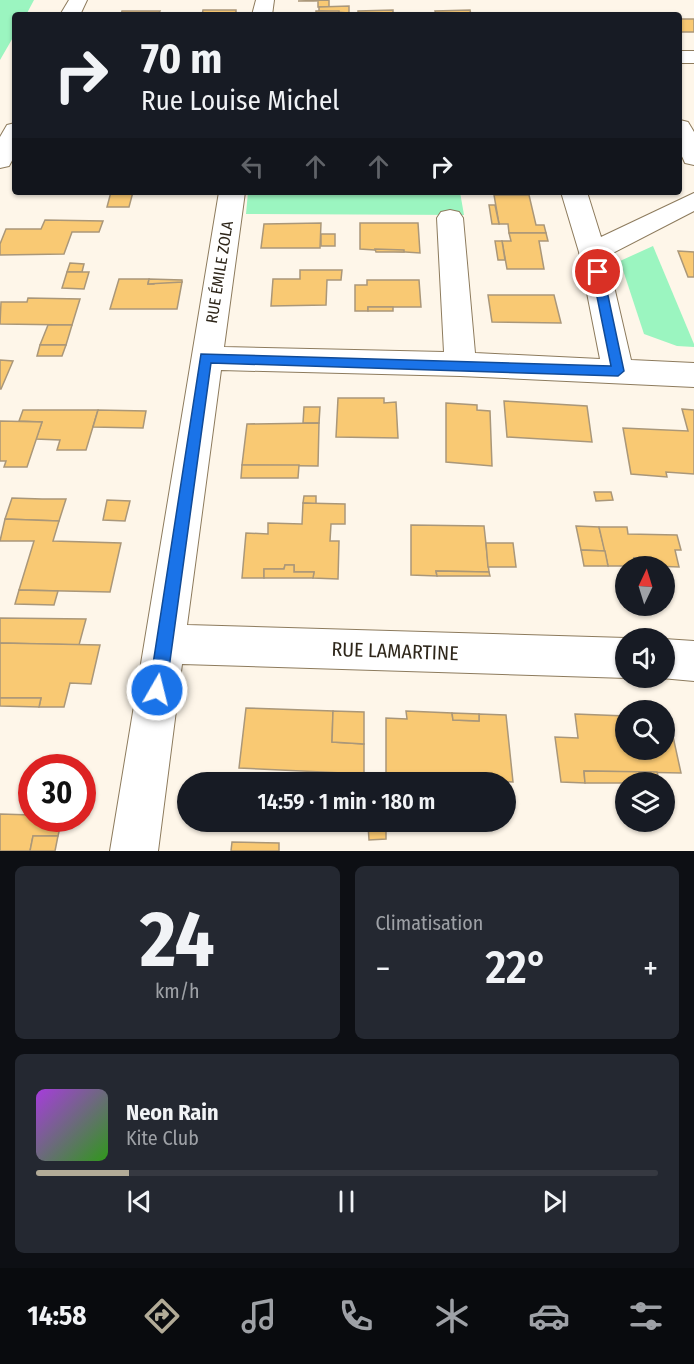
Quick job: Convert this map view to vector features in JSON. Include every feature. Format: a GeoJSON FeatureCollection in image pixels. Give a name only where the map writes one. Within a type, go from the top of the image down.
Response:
{"type":"FeatureCollection","features":[{"type":"Feature","properties":{"kind":"street"},"geometry":{"type":"LineString","coordinates":[[682,131],[694,158]]}},
{"type":"Feature","properties":{"kind":"street"},"geometry":{"type":"LineString","coordinates":[[0,161],[12,136]]}},
{"type":"Feature","properties":{"kind":"street","name":"RUE ÉMILE ZOLA"},"geometry":{"type":"LineString","coordinates":[[134,851],[232,195]]}},
{"type":"Feature","properties":{"kind":"street"},"geometry":{"type":"LineString","coordinates":[[575,195],[593,252],[618,371]]}},
{"type":"Feature","properties":{"kind":"street"},"geometry":{"type":"LineString","coordinates":[[593,252],[694,201]]}},
{"type":"Feature","properties":{"kind":"street"},"geometry":{"type":"LineString","coordinates":[[450,218],[460,364]]}},
{"type":"Feature","properties":{"kind":"street"},"geometry":{"type":"LineString","coordinates":[[206,358],[460,364],[694,375]]}},
{"type":"Feature","properties":{"kind":"street","name":"RUE LAMARTINE"},"geometry":{"type":"LineString","coordinates":[[164,644],[615,658]]}},
{"type":"Feature","properties":{"kind":"street"},"geometry":{"type":"LineString","coordinates":[[675,660],[694,661]]}},
{"type":"Feature","properties":{"kind":"green space"},"geometry":{"type":"Polygon","coordinates":[[[0,0],[34,0],[28,12],[12,12],[12,39],[0,60],[0,0]]]}},
{"type":"Feature","properties":{"kind":"green space"},"geometry":{"type":"Polygon","coordinates":[[[248,195],[461,195],[464,215],[246,214],[248,195]]]}},
{"type":"Feature","properties":{"kind":"green space"},"geometry":{"type":"Polygon","coordinates":[[[653,246],[694,347],[677,346],[644,334],[620,261],[653,246]]]}},
{"type":"Feature","properties":{"kind":"building"},"geometry":{"type":"Polygon","coordinates":[[[329,0],[329,7],[318,7],[318,1],[298,1],[329,0]]]}},
{"type":"Feature","properties":{"kind":"building"},"geometry":{"type":"Polygon","coordinates":[[[349,6],[349,12],[319,11],[319,7],[349,6]]]}},
{"type":"Feature","properties":{"kind":"building"},"geometry":{"type":"Polygon","coordinates":[[[203,10],[236,10],[236,12],[203,12],[203,10]]]}},
{"type":"Feature","properties":{"kind":"building"},"geometry":{"type":"Polygon","coordinates":[[[393,10],[393,12],[358,12],[393,10]]]}},
{"type":"Feature","properties":{"kind":"building"},"geometry":{"type":"Polygon","coordinates":[[[470,10],[470,12],[435,12],[470,10]]]}},
{"type":"Feature","properties":{"kind":"building"},"geometry":{"type":"Polygon","coordinates":[[[122,11],[160,11],[160,12],[122,11]]]}},
{"type":"Feature","properties":{"kind":"building"},"geometry":{"type":"Polygon","coordinates":[[[316,11],[339,11],[339,12],[316,11]]]}},
{"type":"Feature","properties":{"kind":"building"},"geometry":{"type":"Polygon","coordinates":[[[682,19],[694,19],[694,32],[682,32],[682,19]]]}},
{"type":"Feature","properties":{"kind":"building"},"geometry":{"type":"Polygon","coordinates":[[[110,195],[132,195],[129,207],[107,207],[110,195]]]}},
{"type":"Feature","properties":{"kind":"building"},"geometry":{"type":"Polygon","coordinates":[[[494,195],[529,195],[536,225],[544,225],[546,233],[509,233],[508,224],[499,224],[494,195]]]}},
{"type":"Feature","properties":{"kind":"building"},"geometry":{"type":"Polygon","coordinates":[[[489,205],[495,205],[499,224],[492,224],[489,205]]]}},
{"type":"Feature","properties":{"kind":"building"},"geometry":{"type":"Polygon","coordinates":[[[45,220],[103,221],[99,232],[72,232],[64,254],[0,255],[0,244],[6,229],[41,229],[45,220]]]}},
{"type":"Feature","properties":{"kind":"building"},"geometry":{"type":"Polygon","coordinates":[[[321,223],[320,248],[261,248],[264,224],[321,223]]]}},
{"type":"Feature","properties":{"kind":"building"},"geometry":{"type":"Polygon","coordinates":[[[360,223],[418,223],[420,253],[360,249],[360,223]]]}},
{"type":"Feature","properties":{"kind":"building"},"geometry":{"type":"Polygon","coordinates":[[[509,233],[546,233],[548,241],[539,241],[544,269],[507,269],[502,241],[511,241],[509,233]]]}},
{"type":"Feature","properties":{"kind":"building"},"geometry":{"type":"Polygon","coordinates":[[[321,234],[335,234],[335,246],[321,246],[321,234]]]}},
{"type":"Feature","properties":{"kind":"building"},"geometry":{"type":"Polygon","coordinates":[[[495,241],[502,241],[505,260],[498,260],[495,241]]]}},
{"type":"Feature","properties":{"kind":"building"},"geometry":{"type":"Polygon","coordinates":[[[375,249],[404,250],[404,252],[376,252],[375,249]]]}},
{"type":"Feature","properties":{"kind":"building"},"geometry":{"type":"Polygon","coordinates":[[[678,251],[694,252],[694,277],[688,277],[678,251]]]}},
{"type":"Feature","properties":{"kind":"building"},"geometry":{"type":"Polygon","coordinates":[[[70,263],[84,264],[82,272],[67,272],[70,263]]]}},
{"type":"Feature","properties":{"kind":"building"},"geometry":{"type":"Polygon","coordinates":[[[300,270],[342,270],[341,280],[327,280],[326,305],[271,306],[273,279],[300,279],[300,270]]]}},
{"type":"Feature","properties":{"kind":"building"},"geometry":{"type":"Polygon","coordinates":[[[67,272],[89,272],[84,289],[62,288],[67,272]]]}},
{"type":"Feature","properties":{"kind":"building"},"geometry":{"type":"Polygon","coordinates":[[[119,279],[149,279],[148,284],[182,282],[177,309],[110,309],[119,279]]]}},
{"type":"Feature","properties":{"kind":"building"},"geometry":{"type":"Polygon","coordinates":[[[149,279],[182,280],[182,282],[148,284],[149,279]]]}},
{"type":"Feature","properties":{"kind":"building"},"geometry":{"type":"Polygon","coordinates":[[[367,280],[419,280],[421,307],[368,307],[368,311],[355,311],[355,285],[367,285],[367,280]]]}},
{"type":"Feature","properties":{"kind":"building"},"geometry":{"type":"Polygon","coordinates":[[[488,295],[554,295],[561,323],[492,322],[488,295]]]}},
{"type":"Feature","properties":{"kind":"building"},"geometry":{"type":"Polygon","coordinates":[[[28,298],[80,299],[72,325],[0,324],[1,302],[27,302],[28,298]]]}},
{"type":"Feature","properties":{"kind":"building"},"geometry":{"type":"Polygon","coordinates":[[[368,307],[393,307],[393,311],[368,311],[368,307]]]}},
{"type":"Feature","properties":{"kind":"building"},"geometry":{"type":"Polygon","coordinates":[[[48,325],[72,325],[66,345],[40,345],[48,325]]]}},
{"type":"Feature","properties":{"kind":"building"},"geometry":{"type":"Polygon","coordinates":[[[40,345],[66,345],[62,356],[37,356],[40,345]]]}},
{"type":"Feature","properties":{"kind":"building"},"geometry":{"type":"Polygon","coordinates":[[[0,360],[13,361],[1,389],[0,389],[0,360]]]}},
{"type":"Feature","properties":{"kind":"building"},"geometry":{"type":"Polygon","coordinates":[[[338,398],[384,398],[384,403],[396,402],[398,438],[336,437],[338,398]]]}},
{"type":"Feature","properties":{"kind":"building"},"geometry":{"type":"Polygon","coordinates":[[[504,401],[587,406],[592,442],[507,437],[504,401]]]}},
{"type":"Feature","properties":{"kind":"building"},"geometry":{"type":"Polygon","coordinates":[[[446,403],[477,405],[477,410],[490,411],[492,466],[446,462],[446,403]]]}},
{"type":"Feature","properties":{"kind":"building"},"geometry":{"type":"Polygon","coordinates":[[[304,407],[320,407],[319,423],[303,423],[304,407]]]}},
{"type":"Feature","properties":{"kind":"building"},"geometry":{"type":"Polygon","coordinates":[[[682,409],[694,410],[694,474],[666,472],[667,477],[631,474],[623,428],[688,431],[682,409]]]}},
{"type":"Feature","properties":{"kind":"building"},"geometry":{"type":"Polygon","coordinates":[[[23,410],[98,410],[86,450],[57,450],[60,440],[36,439],[42,422],[19,421],[23,410]]]}},
{"type":"Feature","properties":{"kind":"building"},"geometry":{"type":"Polygon","coordinates":[[[98,410],[146,411],[143,428],[93,427],[98,410]]]}},
{"type":"Feature","properties":{"kind":"building"},"geometry":{"type":"Polygon","coordinates":[[[0,421],[42,422],[27,467],[4,467],[6,461],[0,461],[0,421]]]}},
{"type":"Feature","properties":{"kind":"building"},"geometry":{"type":"Polygon","coordinates":[[[319,423],[318,466],[242,465],[247,424],[319,423]]]}},
{"type":"Feature","properties":{"kind":"building"},"geometry":{"type":"Polygon","coordinates":[[[242,465],[299,465],[298,478],[241,478],[242,465]]]}},
{"type":"Feature","properties":{"kind":"building"},"geometry":{"type":"Polygon","coordinates":[[[594,492],[611,492],[613,500],[596,501],[594,492]]]}},
{"type":"Feature","properties":{"kind":"building"},"geometry":{"type":"Polygon","coordinates":[[[304,496],[316,496],[316,504],[303,503],[304,496]]]}},
{"type":"Feature","properties":{"kind":"building"},"geometry":{"type":"Polygon","coordinates":[[[12,498],[66,499],[59,521],[5,519],[12,498]]]}},
{"type":"Feature","properties":{"kind":"building"},"geometry":{"type":"Polygon","coordinates":[[[107,500],[130,501],[125,521],[103,520],[107,500]]]}},
{"type":"Feature","properties":{"kind":"building"},"geometry":{"type":"Polygon","coordinates":[[[303,503],[345,504],[345,524],[331,524],[330,541],[339,541],[338,579],[313,578],[314,572],[294,572],[294,565],[285,565],[284,569],[264,569],[264,578],[242,578],[246,533],[268,534],[268,523],[302,524],[303,503]]]}},
{"type":"Feature","properties":{"kind":"building"},"geometry":{"type":"Polygon","coordinates":[[[5,519],[59,521],[53,541],[121,543],[110,592],[19,590],[34,541],[0,541],[5,519]]]}},
{"type":"Feature","properties":{"kind":"building"},"geometry":{"type":"Polygon","coordinates":[[[411,525],[484,526],[489,572],[436,571],[437,576],[411,575],[411,525]]]}},
{"type":"Feature","properties":{"kind":"building"},"geometry":{"type":"Polygon","coordinates":[[[576,526],[599,527],[605,551],[581,550],[576,526]]]}},
{"type":"Feature","properties":{"kind":"building"},"geometry":{"type":"Polygon","coordinates":[[[599,527],[627,527],[628,534],[677,535],[681,550],[675,550],[679,567],[675,567],[675,556],[615,556],[615,566],[608,566],[599,527]]]}},
{"type":"Feature","properties":{"kind":"building"},"geometry":{"type":"Polygon","coordinates":[[[486,543],[513,543],[516,567],[488,567],[486,543]]]}},
{"type":"Feature","properties":{"kind":"building"},"geometry":{"type":"Polygon","coordinates":[[[581,550],[605,551],[608,566],[584,566],[581,550]]]}},
{"type":"Feature","properties":{"kind":"building"},"geometry":{"type":"Polygon","coordinates":[[[285,565],[294,565],[294,572],[314,572],[313,578],[264,578],[264,569],[284,569],[285,565]]]}},
{"type":"Feature","properties":{"kind":"building"},"geometry":{"type":"Polygon","coordinates":[[[436,571],[489,572],[490,576],[437,576],[436,571]]]}},
{"type":"Feature","properties":{"kind":"building"},"geometry":{"type":"Polygon","coordinates":[[[19,590],[58,591],[54,605],[15,604],[19,590]]]}},
{"type":"Feature","properties":{"kind":"building"},"geometry":{"type":"Polygon","coordinates":[[[0,618],[86,619],[79,645],[0,643],[0,618]]]}},
{"type":"Feature","properties":{"kind":"building"},"geometry":{"type":"Polygon","coordinates":[[[0,643],[100,645],[91,684],[70,683],[64,707],[39,707],[41,698],[0,698],[0,643]]]}},
{"type":"Feature","properties":{"kind":"building"},"geometry":{"type":"Polygon","coordinates":[[[0,698],[41,698],[39,707],[0,706],[0,698]]]}},
{"type":"Feature","properties":{"kind":"building"},"geometry":{"type":"Polygon","coordinates":[[[246,708],[333,711],[332,742],[364,744],[364,772],[239,768],[246,708]]]}},
{"type":"Feature","properties":{"kind":"building"},"geometry":{"type":"Polygon","coordinates":[[[333,711],[364,712],[364,744],[332,742],[333,711]]]}},
{"type":"Feature","properties":{"kind":"building"},"geometry":{"type":"Polygon","coordinates":[[[406,711],[452,713],[453,720],[479,721],[479,714],[506,715],[512,772],[386,772],[386,718],[407,719],[406,711]]]}},
{"type":"Feature","properties":{"kind":"building"},"geometry":{"type":"Polygon","coordinates":[[[452,713],[479,714],[479,721],[453,720],[452,713]]]}},
{"type":"Feature","properties":{"kind":"building"},"geometry":{"type":"Polygon","coordinates":[[[575,714],[615,716],[615,760],[675,760],[675,746],[681,773],[584,771],[585,783],[561,782],[555,737],[578,738],[575,714]]]}},
{"type":"Feature","properties":{"kind":"building"},"geometry":{"type":"Polygon","coordinates":[[[584,771],[657,772],[615,772],[615,783],[585,783],[584,771]]]}},
{"type":"Feature","properties":{"kind":"building"},"geometry":{"type":"Polygon","coordinates":[[[0,814],[18,815],[18,832],[59,832],[58,836],[33,836],[30,851],[0,851],[0,814]]]}},
{"type":"Feature","properties":{"kind":"building"},"geometry":{"type":"Polygon","coordinates":[[[368,832],[386,832],[386,839],[369,840],[368,832]]]}},
{"type":"Feature","properties":{"kind":"building"},"geometry":{"type":"Polygon","coordinates":[[[33,836],[58,836],[55,851],[30,851],[33,836]]]}},
{"type":"Feature","properties":{"kind":"building"},"geometry":{"type":"Polygon","coordinates":[[[232,842],[279,843],[279,851],[231,851],[232,842]]]}},
{"type":"Feature","properties":{"kind":"route"},"geometry":{"type":"LineString","coordinates":[[157,690],[206,358],[460,364],[618,371],[598,272]]}}]}
